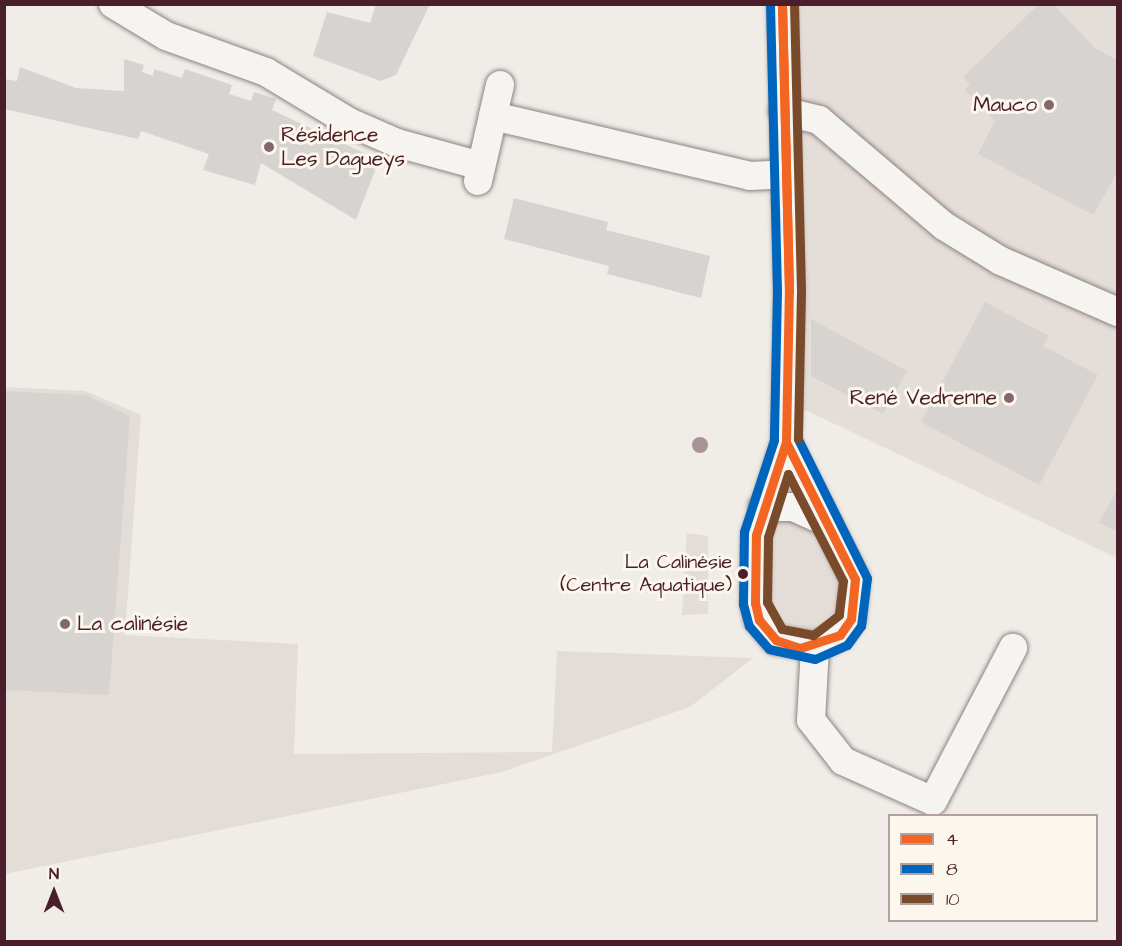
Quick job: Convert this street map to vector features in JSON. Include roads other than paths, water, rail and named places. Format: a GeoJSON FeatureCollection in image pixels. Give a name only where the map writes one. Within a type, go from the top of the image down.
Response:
{"type":"FeatureCollection","features":[{"type":"Feature","properties":{"kind":"street"},"geometry":{"type":"LineString","coordinates":[[113,4],[166,36],[266,72],[387,139],[479,174],[500,85]]}},
{"type":"Feature","properties":{"kind":"street"},"geometry":{"type":"LineString","coordinates":[[782,4],[786,442],[763,507],[756,535],[759,620],[776,640],[815,647],[840,635],[851,619],[855,597],[844,552],[822,520],[786,442]]}},
{"type":"Feature","properties":{"kind":"street"},"geometry":{"type":"LineString","coordinates":[[783,111],[819,120],[944,226],[1001,261],[1118,312]]}},
{"type":"Feature","properties":{"kind":"street"},"geometry":{"type":"LineString","coordinates":[[493,116],[750,176],[785,174]]}},
{"type":"Feature","properties":{"kind":"street"},"geometry":{"type":"LineString","coordinates":[[763,507],[793,507],[822,520]]}},
{"type":"Feature","properties":{"kind":"street"},"geometry":{"type":"LineString","coordinates":[[815,647],[811,720],[843,761],[933,801],[1012,648]]}},
{"type":"Feature","properties":{"kind":"place","name":"Mauco"},"geometry":{"type":"Point","coordinates":[1049,105]}},
{"type":"Feature","properties":{"kind":"place","name":"Résidence Les Dagueys"},"geometry":{"type":"Point","coordinates":[269,147]}},
{"type":"Feature","properties":{"kind":"place","name":"René Vedrenne"},"geometry":{"type":"Point","coordinates":[1009,398]}},
{"type":"Feature","properties":{"kind":"place","name":"La Calinésie (Centre Aquatique)"},"geometry":{"type":"Point","coordinates":[743,574]}},
{"type":"Feature","properties":{"kind":"place","name":"La calinésie"},"geometry":{"type":"Point","coordinates":[65,624]}}]}
